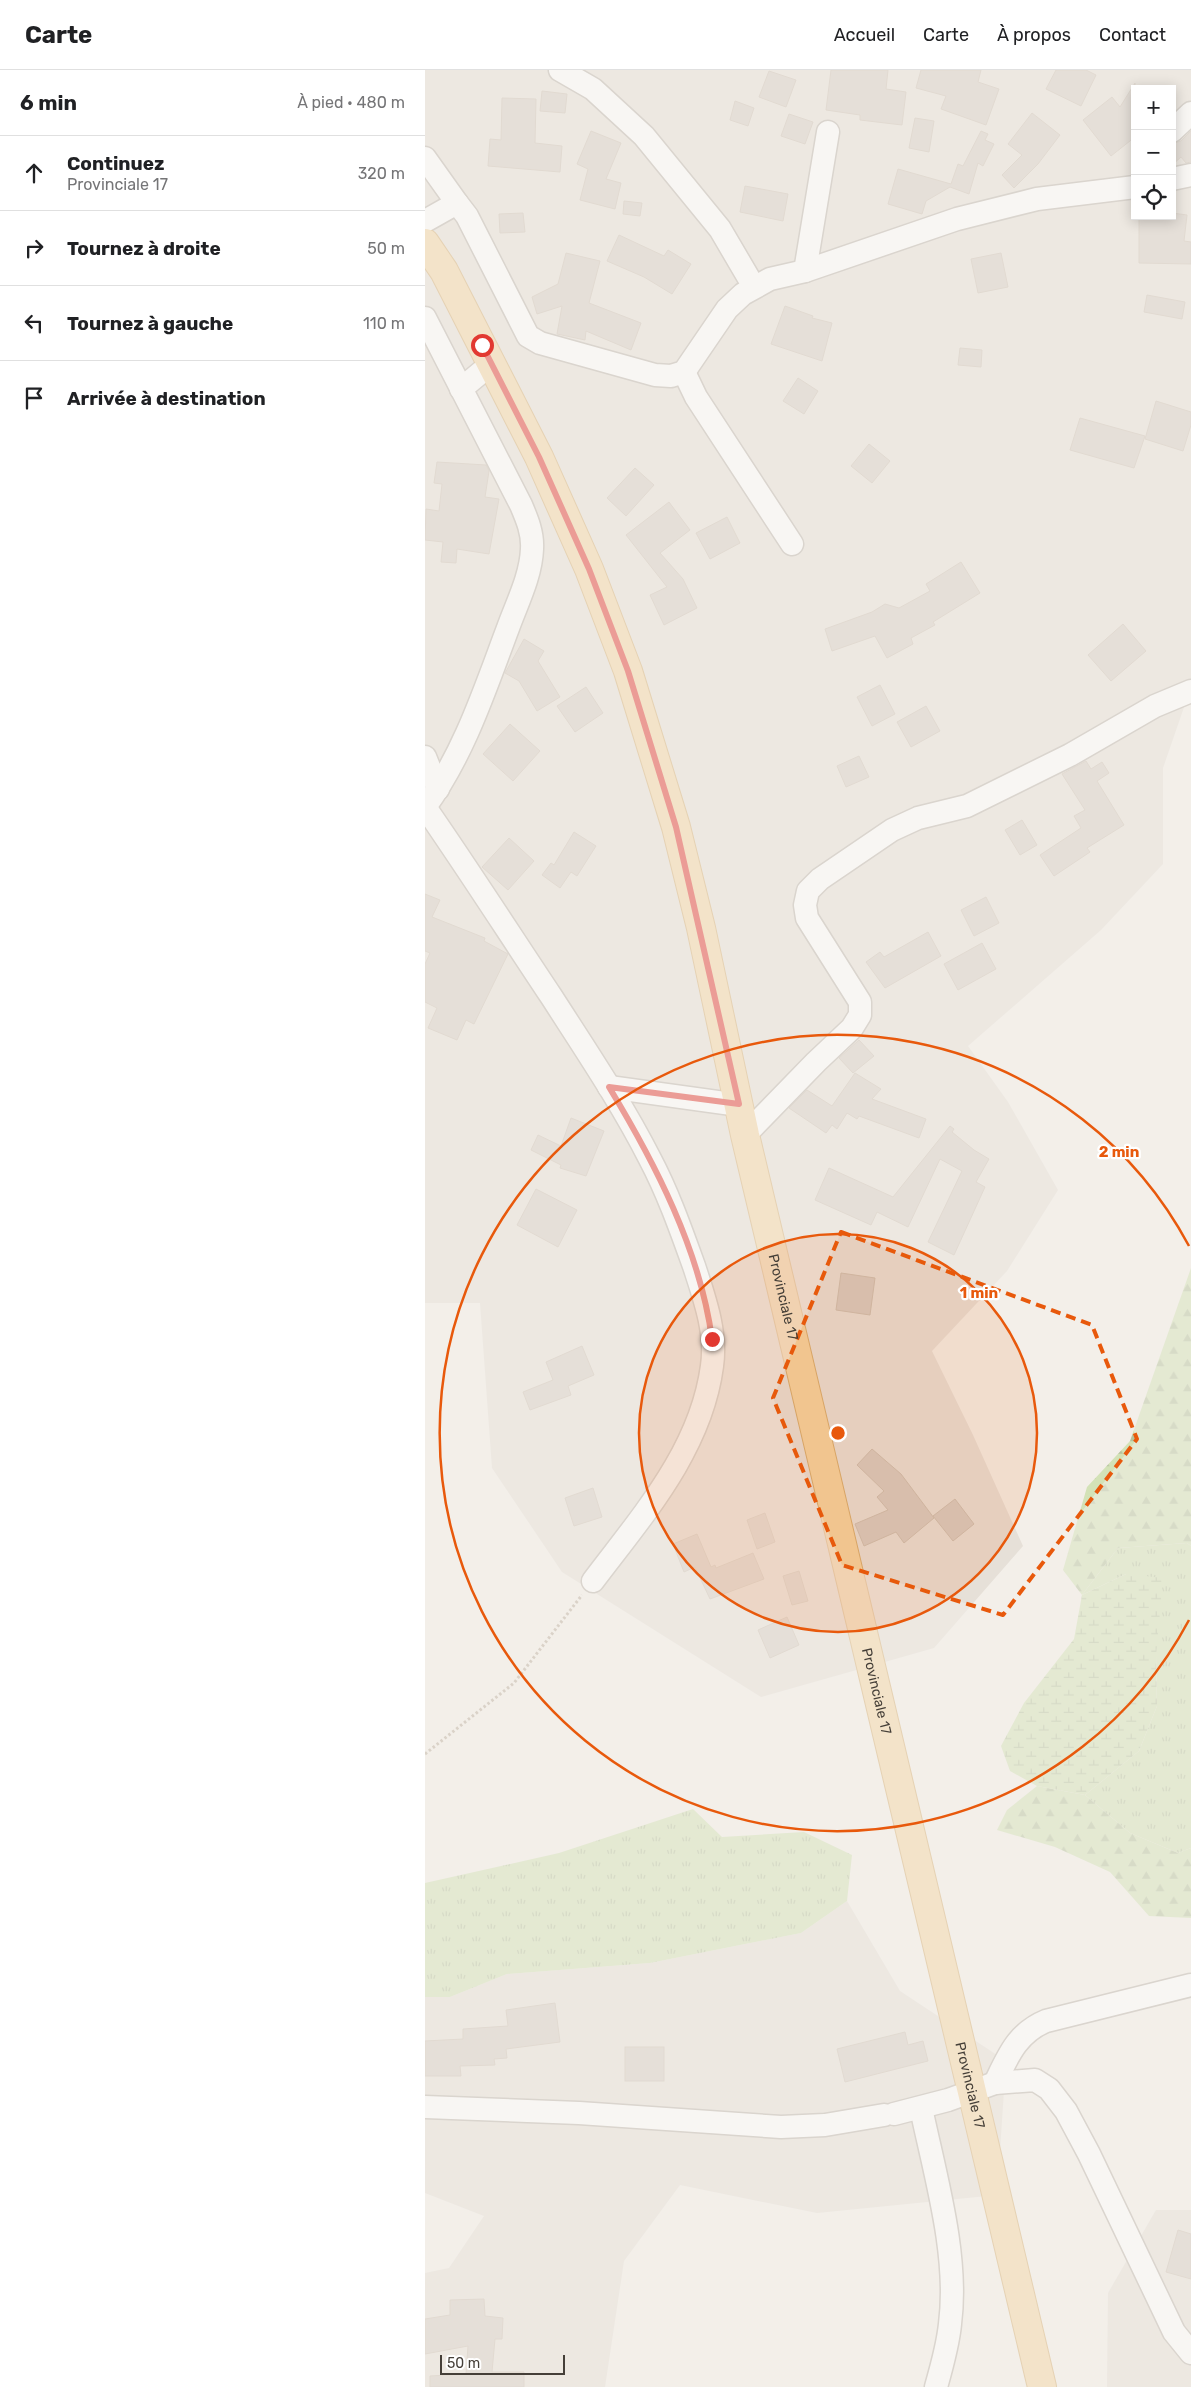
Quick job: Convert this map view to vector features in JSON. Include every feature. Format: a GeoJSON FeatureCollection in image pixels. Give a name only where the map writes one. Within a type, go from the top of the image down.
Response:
{"type":"FeatureCollection","features":[{"type":"Feature","properties":{"kind":"main road","name":"Provinciale 17"},"geometry":{"type":"LineString","coordinates":[[425,243],[444,270],[539,457],[582,552],[628,671],[676,827],[745,1135],[983,2088],[1042,2387]]}},
{"type":"Feature","properties":{"kind":"street"},"geometry":{"type":"LineString","coordinates":[[560,70],[593,89],[644,136],[720,229],[754,287]]}},
{"type":"Feature","properties":{"kind":"street"},"geometry":{"type":"LineString","coordinates":[[1173,130],[1191,113]]}},
{"type":"Feature","properties":{"kind":"street"},"geometry":{"type":"LineString","coordinates":[[805,271],[827,132]]}},
{"type":"Feature","properties":{"kind":"street"},"geometry":{"type":"LineString","coordinates":[[425,158],[467,216],[528,336],[540,343],[655,375],[671,376],[684,372],[727,309],[754,287],[770,279],[805,271],[957,219],[1037,199],[1131,187]]}},
{"type":"Feature","properties":{"kind":"street"},"geometry":{"type":"LineString","coordinates":[[1112,190],[1131,172]]}},
{"type":"Feature","properties":{"kind":"street"},"geometry":{"type":"LineString","coordinates":[[1176,177],[1191,174]]}},
{"type":"Feature","properties":{"kind":"street"},"geometry":{"type":"LineString","coordinates":[[425,221],[457,203]]}},
{"type":"Feature","properties":{"kind":"street"},"geometry":{"type":"LineString","coordinates":[[425,318],[521,505],[529,526],[532,548],[528,575],[489,681],[463,741],[429,801]]}},
{"type":"Feature","properties":{"kind":"street"},"geometry":{"type":"LineString","coordinates":[[461,389],[491,364]]}},
{"type":"Feature","properties":{"kind":"street"},"geometry":{"type":"LineString","coordinates":[[684,372],[696,397],[792,544]]}},
{"type":"Feature","properties":{"kind":"street"},"geometry":{"type":"LineString","coordinates":[[745,1135],[852,1028],[860,1015],[860,1002],[807,918],[805,905],[808,891],[820,879],[892,830],[918,818],[967,806],[1070,755],[1155,706],[1191,691]]}},
{"type":"Feature","properties":{"kind":"street"},"geometry":{"type":"LineString","coordinates":[[425,756],[429,801],[469,870],[609,1087],[651,1161],[682,1232],[709,1316],[713,1363],[708,1389],[694,1430],[679,1460],[655,1498],[593,1580]]}},
{"type":"Feature","properties":{"kind":"street"},"geometry":{"type":"LineString","coordinates":[[609,1087],[739,1104]]}},
{"type":"Feature","properties":{"kind":"street"},"geometry":{"type":"LineString","coordinates":[[983,2088],[1029,2028],[1046,2020],[1191,1985]]}},
{"type":"Feature","properties":{"kind":"street"},"geometry":{"type":"LineString","coordinates":[[425,2107],[579,2113],[781,2127],[825,2125],[889,2114],[921,2108],[983,2088],[1035,2080],[1049,2089],[1066,2111],[1119,2214],[1174,2332],[1191,2353]]}},
{"type":"Feature","properties":{"kind":"street"},"geometry":{"type":"LineString","coordinates":[[921,2108],[946,2221],[951,2278],[951,2322],[936,2387]]}},
{"type":"Feature","properties":{"kind":"path"},"geometry":{"type":"LineString","coordinates":[[425,1754],[514,1683],[593,1580]]}},
{"type":"Feature","properties":{"kind":"highlighted area"},"geometry":{"type":"Polygon","coordinates":[[[841,1232],[1092,1325],[1137,1439],[1003,1615],[842,1565],[773,1398],[841,1232]]]}},
{"type":"Feature","properties":{"kind":"shaded area"},"geometry":{"type":"Polygon","coordinates":[[[425,70],[1191,70],[1191,687],[1163,768],[1163,864],[1101,930],[968,1046],[1008,1102],[1058,1190],[1007,1271],[932,1351],[973,1435],[1023,1546],[934,1648],[761,1697],[562,1572],[492,1468],[480,1303],[425,1303],[425,70]]]}},
{"type":"Feature","properties":{"kind":"shaded area"},"geometry":{"type":"Polygon","coordinates":[[[847,1901],[900,1991],[1006,2061],[997,2195],[817,2213],[680,2185],[624,2261],[605,2387],[425,2387],[425,2273],[449,2268],[484,2216],[425,2193],[425,1997],[450,1997],[507,1974],[650,1963],[801,1933],[847,1901]]]}},
{"type":"Feature","properties":{"kind":"shaded area"},"geometry":{"type":"Polygon","coordinates":[[[1156,2210],[1191,2210],[1191,2387],[1107,2387],[1108,2293],[1156,2210]]]}},
{"type":"Feature","properties":{"kind":"green space"},"geometry":{"type":"Polygon","coordinates":[[[1191,1268],[1191,1546],[1187,1543],[1118,1548],[1082,1595],[1063,1570],[1087,1487],[1130,1441],[1191,1268]]]}},
{"type":"Feature","properties":{"kind":"green space"},"geometry":{"type":"Polygon","coordinates":[[[1187,1543],[1191,1546],[1191,1848],[1178,1853],[1130,1833],[1085,1795],[1139,1751],[1157,1706],[1156,1656],[1126,1574],[1082,1595],[1118,1548],[1187,1543]]]}},
{"type":"Feature","properties":{"kind":"green space"},"geometry":{"type":"Polygon","coordinates":[[[1126,1574],[1163,1578],[1156,1656],[1157,1706],[1139,1751],[1085,1795],[1037,1786],[1010,1771],[1001,1746],[1024,1703],[1074,1639],[1082,1595],[1126,1574]]]}},
{"type":"Feature","properties":{"kind":"green space"},"geometry":{"type":"Polygon","coordinates":[[[1037,1786],[1085,1795],[1130,1833],[1178,1853],[1191,1848],[1191,1918],[1149,1916],[1110,1872],[1055,1847],[997,1830],[1007,1810],[1037,1786]]]}},
{"type":"Feature","properties":{"kind":"green space"},"geometry":{"type":"Polygon","coordinates":[[[693,1809],[722,1837],[804,1832],[852,1855],[847,1901],[801,1933],[650,1963],[507,1974],[450,1997],[425,1997],[425,1883],[559,1853],[693,1809]]]}},
{"type":"Feature","properties":{"kind":"building"},"geometry":{"type":"Polygon","coordinates":[[[831,70],[888,70],[886,89],[906,92],[902,125],[860,120],[860,115],[826,110],[831,70]]]}},
{"type":"Feature","properties":{"kind":"building"},"geometry":{"type":"Polygon","coordinates":[[[921,70],[981,70],[978,82],[999,89],[986,125],[941,109],[946,96],[916,88],[921,70]]]}},
{"type":"Feature","properties":{"kind":"building"},"geometry":{"type":"Polygon","coordinates":[[[1056,70],[1086,70],[1096,75],[1081,106],[1046,89],[1056,70]]]}},
{"type":"Feature","properties":{"kind":"building"},"geometry":{"type":"Polygon","coordinates":[[[769,71],[796,80],[786,107],[759,97],[769,71]]]}},
{"type":"Feature","properties":{"kind":"building"},"geometry":{"type":"Polygon","coordinates":[[[1131,89],[1131,140],[1111,156],[1083,120],[1112,97],[1120,107],[1131,89]]]}},
{"type":"Feature","properties":{"kind":"building"},"geometry":{"type":"Polygon","coordinates":[[[542,91],[567,94],[565,113],[540,111],[542,91]]]}},
{"type":"Feature","properties":{"kind":"building"},"geometry":{"type":"Polygon","coordinates":[[[502,98],[536,99],[535,143],[562,146],[560,172],[488,166],[490,139],[501,140],[502,98]]]}},
{"type":"Feature","properties":{"kind":"building"},"geometry":{"type":"Polygon","coordinates":[[[735,101],[754,108],[748,126],[730,120],[735,101]]]}},
{"type":"Feature","properties":{"kind":"building"},"geometry":{"type":"Polygon","coordinates":[[[1032,113],[1060,135],[1038,164],[1014,188],[1002,175],[1022,155],[1008,144],[1032,113]]]}},
{"type":"Feature","properties":{"kind":"building"},"geometry":{"type":"Polygon","coordinates":[[[789,114],[813,122],[805,144],[781,136],[789,114]]]}},
{"type":"Feature","properties":{"kind":"building"},"geometry":{"type":"Polygon","coordinates":[[[915,118],[934,121],[929,152],[909,148],[915,118]]]}},
{"type":"Feature","properties":{"kind":"building"},"geometry":{"type":"Polygon","coordinates":[[[591,131],[621,143],[606,179],[621,183],[615,209],[580,200],[588,169],[577,164],[591,131]]]}},
{"type":"Feature","properties":{"kind":"building"},"geometry":{"type":"Polygon","coordinates":[[[981,131],[988,134],[985,140],[994,144],[983,166],[978,163],[969,194],[950,187],[926,201],[922,214],[888,204],[898,169],[951,184],[958,164],[963,166],[981,131]]]}},
{"type":"Feature","properties":{"kind":"building"},"geometry":{"type":"Polygon","coordinates":[[[1191,131],[1191,162],[1186,163],[1181,157],[1176,161],[1176,143],[1181,141],[1191,131]]]}},
{"type":"Feature","properties":{"kind":"building"},"geometry":{"type":"Polygon","coordinates":[[[745,186],[788,194],[783,221],[740,212],[745,186]]]}},
{"type":"Feature","properties":{"kind":"building"},"geometry":{"type":"Polygon","coordinates":[[[624,201],[642,203],[640,216],[623,214],[624,201]]]}},
{"type":"Feature","properties":{"kind":"building"},"geometry":{"type":"Polygon","coordinates":[[[523,213],[525,232],[500,233],[499,214],[523,213]]]}},
{"type":"Feature","properties":{"kind":"building"},"geometry":{"type":"Polygon","coordinates":[[[1176,214],[1187,215],[1184,241],[1191,242],[1191,264],[1139,263],[1139,220],[1176,220],[1176,214]]]}},
{"type":"Feature","properties":{"kind":"building"},"geometry":{"type":"Polygon","coordinates":[[[619,235],[664,256],[668,250],[691,264],[672,294],[644,277],[607,261],[619,235]]]}},
{"type":"Feature","properties":{"kind":"building"},"geometry":{"type":"Polygon","coordinates":[[[566,253],[600,261],[589,303],[641,323],[631,350],[586,331],[585,340],[557,334],[562,306],[537,314],[532,297],[558,284],[566,253]]]}},
{"type":"Feature","properties":{"kind":"building"},"geometry":{"type":"Polygon","coordinates":[[[1001,253],[1008,287],[978,293],[971,259],[1001,253]]]}},
{"type":"Feature","properties":{"kind":"building"},"geometry":{"type":"Polygon","coordinates":[[[1147,295],[1185,302],[1182,319],[1144,312],[1147,295]]]}},
{"type":"Feature","properties":{"kind":"building"},"geometry":{"type":"Polygon","coordinates":[[[785,306],[813,316],[812,318],[832,323],[822,361],[771,344],[785,306]]]}},
{"type":"Feature","properties":{"kind":"building"},"geometry":{"type":"Polygon","coordinates":[[[960,348],[982,350],[981,367],[958,365],[960,348]]]}},
{"type":"Feature","properties":{"kind":"building"},"geometry":{"type":"Polygon","coordinates":[[[798,378],[818,391],[804,414],[783,401],[798,378]]]}},
{"type":"Feature","properties":{"kind":"building"},"geometry":{"type":"Polygon","coordinates":[[[1156,401],[1191,412],[1191,425],[1183,451],[1145,439],[1156,401]]]}},
{"type":"Feature","properties":{"kind":"building"},"geometry":{"type":"Polygon","coordinates":[[[1080,418],[1145,436],[1134,468],[1070,450],[1080,418]]]}},
{"type":"Feature","properties":{"kind":"building"},"geometry":{"type":"Polygon","coordinates":[[[869,444],[890,461],[872,483],[851,466],[869,444]]]}},
{"type":"Feature","properties":{"kind":"building"},"geometry":{"type":"Polygon","coordinates":[[[437,462],[486,465],[489,471],[485,497],[499,499],[489,554],[457,549],[456,563],[441,562],[443,542],[425,540],[426,509],[439,511],[442,484],[434,483],[437,462]]]}},
{"type":"Feature","properties":{"kind":"building"},"geometry":{"type":"Polygon","coordinates":[[[635,468],[654,485],[626,516],[607,498],[635,468]]]}},
{"type":"Feature","properties":{"kind":"building"},"geometry":{"type":"Polygon","coordinates":[[[669,502],[690,530],[660,553],[683,579],[697,608],[664,625],[650,595],[667,587],[626,535],[669,502]]]}},
{"type":"Feature","properties":{"kind":"building"},"geometry":{"type":"Polygon","coordinates":[[[727,517],[740,543],[710,559],[696,533],[727,517]]]}},
{"type":"Feature","properties":{"kind":"building"},"geometry":{"type":"Polygon","coordinates":[[[961,562],[980,593],[933,622],[935,625],[911,638],[913,644],[887,658],[875,636],[832,651],[825,629],[872,612],[885,604],[899,608],[930,591],[926,584],[961,562]]]}},
{"type":"Feature","properties":{"kind":"building"},"geometry":{"type":"Polygon","coordinates":[[[1123,624],[1146,651],[1111,681],[1088,655],[1123,624]]]}},
{"type":"Feature","properties":{"kind":"building"},"geometry":{"type":"Polygon","coordinates":[[[524,639],[544,651],[538,661],[560,697],[537,711],[519,681],[505,673],[524,639]]]}},
{"type":"Feature","properties":{"kind":"building"},"geometry":{"type":"Polygon","coordinates":[[[880,685],[895,714],[872,726],[857,697],[880,685]]]}},
{"type":"Feature","properties":{"kind":"building"},"geometry":{"type":"Polygon","coordinates":[[[586,687],[603,713],[575,732],[557,706],[586,687]]]}},
{"type":"Feature","properties":{"kind":"building"},"geometry":{"type":"Polygon","coordinates":[[[926,706],[940,731],[911,747],[897,722],[926,706]]]}},
{"type":"Feature","properties":{"kind":"building"},"geometry":{"type":"Polygon","coordinates":[[[510,724],[540,751],[513,781],[483,754],[510,724]]]}},
{"type":"Feature","properties":{"kind":"building"},"geometry":{"type":"Polygon","coordinates":[[[859,756],[869,777],[846,787],[837,766],[859,756]]]}},
{"type":"Feature","properties":{"kind":"building"},"geometry":{"type":"Polygon","coordinates":[[[1086,761],[1091,769],[1102,762],[1109,773],[1097,781],[1124,825],[1087,848],[1090,852],[1054,876],[1040,855],[1081,828],[1074,816],[1085,810],[1062,774],[1086,761]]]}},
{"type":"Feature","properties":{"kind":"building"},"geometry":{"type":"Polygon","coordinates":[[[1022,820],[1037,845],[1020,855],[1005,830],[1022,820]]]}},
{"type":"Feature","properties":{"kind":"building"},"geometry":{"type":"Polygon","coordinates":[[[574,832],[596,846],[577,876],[571,872],[560,888],[542,875],[551,863],[554,865],[574,832]]]}},
{"type":"Feature","properties":{"kind":"building"},"geometry":{"type":"Polygon","coordinates":[[[509,838],[534,861],[508,890],[482,867],[509,838]]]}},
{"type":"Feature","properties":{"kind":"building"},"geometry":{"type":"Polygon","coordinates":[[[425,894],[440,900],[432,917],[485,938],[484,941],[508,954],[474,1024],[466,1020],[457,1040],[428,1028],[437,1008],[425,1002],[425,964],[430,953],[425,951],[425,894]]]}},
{"type":"Feature","properties":{"kind":"building"},"geometry":{"type":"Polygon","coordinates":[[[986,897],[999,923],[974,936],[961,910],[986,897]]]}},
{"type":"Feature","properties":{"kind":"building"},"geometry":{"type":"Polygon","coordinates":[[[928,932],[941,956],[885,988],[866,962],[880,952],[884,957],[928,932]]]}},
{"type":"Feature","properties":{"kind":"building"},"geometry":{"type":"Polygon","coordinates":[[[982,943],[996,969],[958,990],[944,964],[982,943]]]}},
{"type":"Feature","properties":{"kind":"building"},"geometry":{"type":"Polygon","coordinates":[[[859,1040],[874,1056],[853,1073],[839,1058],[859,1040]]]}},
{"type":"Feature","properties":{"kind":"building"},"geometry":{"type":"Polygon","coordinates":[[[855,1073],[881,1089],[872,1099],[926,1119],[919,1138],[859,1116],[857,1119],[847,1113],[837,1129],[832,1125],[826,1133],[789,1108],[807,1090],[832,1106],[855,1073]]]}},
{"type":"Feature","properties":{"kind":"building"},"geometry":{"type":"Polygon","coordinates":[[[571,1118],[604,1131],[586,1176],[560,1168],[561,1165],[531,1150],[538,1135],[561,1146],[571,1118]]]}},
{"type":"Feature","properties":{"kind":"building"},"geometry":{"type":"Polygon","coordinates":[[[950,1126],[954,1129],[952,1132],[974,1150],[989,1159],[976,1182],[985,1187],[954,1255],[928,1242],[962,1171],[940,1159],[908,1227],[877,1212],[871,1225],[815,1200],[829,1168],[893,1197],[950,1126]]]}},
{"type":"Feature","properties":{"kind":"building"},"geometry":{"type":"Polygon","coordinates":[[[536,1189],[577,1210],[558,1247],[517,1225],[536,1189]]]}},
{"type":"Feature","properties":{"kind":"building"},"geometry":{"type":"Polygon","coordinates":[[[841,1273],[875,1278],[870,1315],[836,1310],[841,1273]]]}},
{"type":"Feature","properties":{"kind":"building"},"geometry":{"type":"Polygon","coordinates":[[[582,1346],[594,1375],[568,1386],[571,1395],[530,1410],[523,1392],[553,1380],[546,1362],[582,1346]]]}},
{"type":"Feature","properties":{"kind":"building"},"geometry":{"type":"Polygon","coordinates":[[[872,1449],[901,1474],[934,1518],[904,1543],[896,1532],[864,1546],[855,1524],[888,1510],[877,1497],[884,1491],[857,1465],[872,1449]]]}},
{"type":"Feature","properties":{"kind":"building"},"geometry":{"type":"Polygon","coordinates":[[[593,1488],[602,1517],[574,1526],[565,1498],[593,1488]]]}},
{"type":"Feature","properties":{"kind":"building"},"geometry":{"type":"Polygon","coordinates":[[[955,1499],[974,1524],[953,1541],[933,1516],[955,1499]]]}},
{"type":"Feature","properties":{"kind":"building"},"geometry":{"type":"Polygon","coordinates":[[[765,1513],[775,1542],[757,1549],[747,1520],[765,1513]]]}},
{"type":"Feature","properties":{"kind":"building"},"geometry":{"type":"Polygon","coordinates":[[[697,1534],[711,1567],[715,1565],[716,1568],[753,1553],[764,1579],[710,1599],[695,1567],[684,1572],[673,1544],[697,1534]]]}},
{"type":"Feature","properties":{"kind":"building"},"geometry":{"type":"Polygon","coordinates":[[[799,1571],[808,1601],[792,1605],[783,1576],[799,1571]]]}},
{"type":"Feature","properties":{"kind":"building"},"geometry":{"type":"Polygon","coordinates":[[[787,1617],[799,1645],[770,1658],[758,1630],[787,1617]]]}},
{"type":"Feature","properties":{"kind":"building"},"geometry":{"type":"Polygon","coordinates":[[[555,2003],[560,2042],[506,2049],[507,2058],[494,2059],[495,2065],[460,2066],[461,2076],[425,2076],[425,2041],[463,2039],[463,2029],[508,2026],[506,2010],[555,2003]]]}},
{"type":"Feature","properties":{"kind":"building"},"geometry":{"type":"Polygon","coordinates":[[[905,2032],[908,2045],[923,2041],[928,2061],[845,2082],[837,2049],[905,2032]]]}},
{"type":"Feature","properties":{"kind":"building"},"geometry":{"type":"Polygon","coordinates":[[[625,2047],[664,2047],[664,2081],[625,2081],[625,2047]]]}},
{"type":"Feature","properties":{"kind":"building"},"geometry":{"type":"Polygon","coordinates":[[[1178,2230],[1191,2234],[1191,2279],[1166,2272],[1178,2230]]]}},
{"type":"Feature","properties":{"kind":"building"},"geometry":{"type":"Polygon","coordinates":[[[484,2299],[485,2316],[503,2318],[502,2339],[495,2339],[492,2372],[524,2372],[524,2387],[430,2387],[430,2376],[466,2374],[468,2346],[425,2354],[425,2319],[450,2315],[450,2300],[484,2299]]]}},
{"type":"Feature","properties":{"kind":"route"},"geometry":{"type":"LineString","coordinates":[[482,345],[539,457],[589,569],[628,671],[676,827],[701,928],[739,1104],[609,1087],[651,1161],[682,1232],[700,1283],[709,1316],[712,1339]]}}]}
